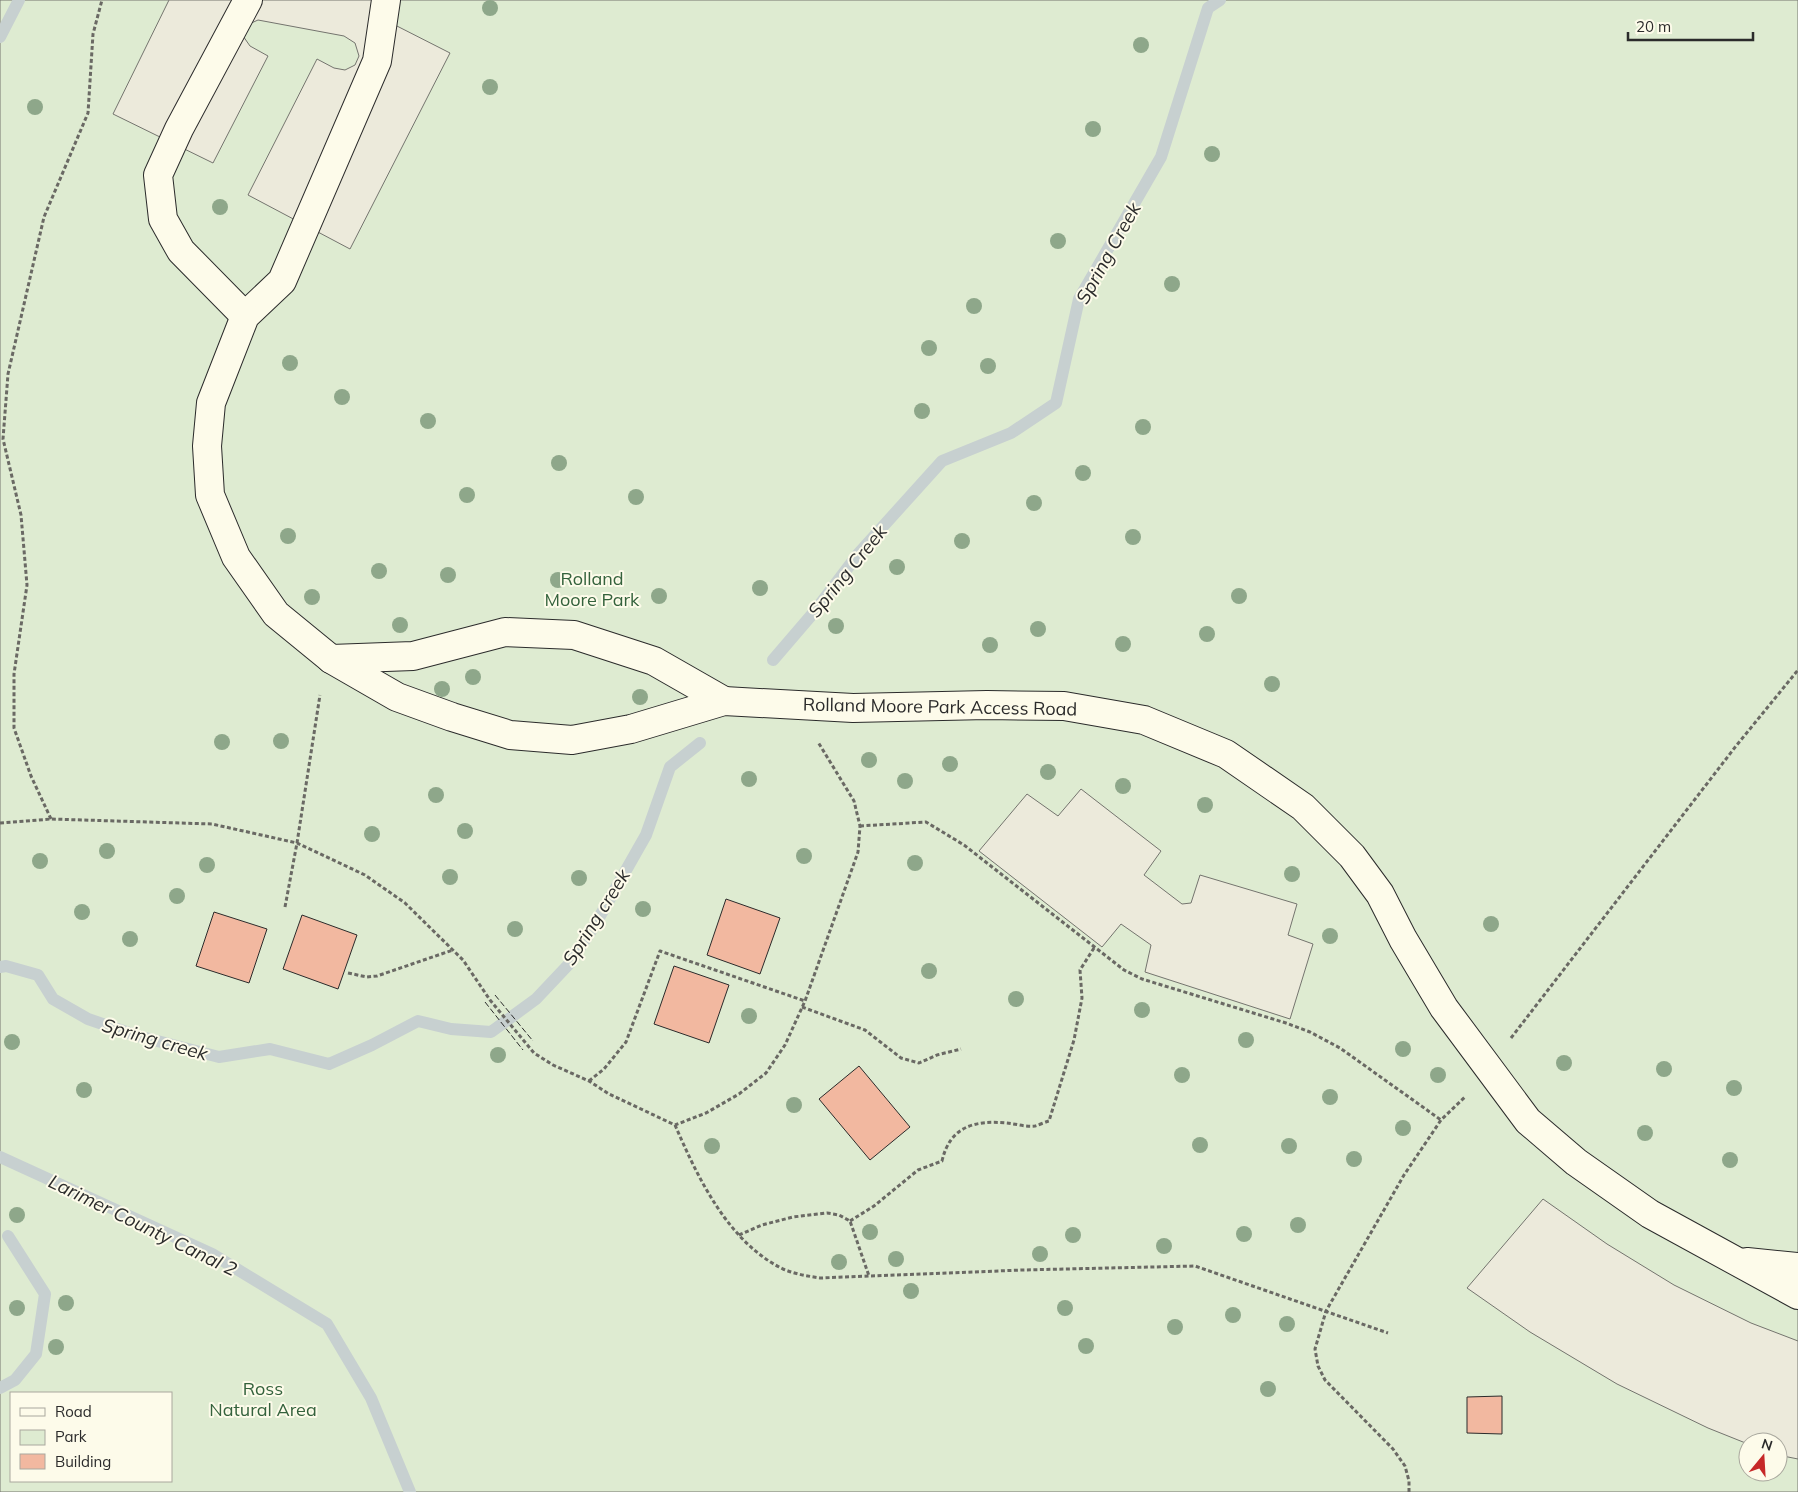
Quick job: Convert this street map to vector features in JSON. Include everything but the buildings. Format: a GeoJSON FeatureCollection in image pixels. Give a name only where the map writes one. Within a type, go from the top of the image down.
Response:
{"type":"FeatureCollection","features":[{"type":"Feature","properties":{"kind":"lane"},"geometry":{"type":"LineString","coordinates":[[245,316],[181,250],[163,219],[158,175],[179,129],[248,0]]}},
{"type":"Feature","properties":{"kind":"lane","name":"Rolland Moore Park Access Road"},"geometry":{"type":"LineString","coordinates":[[386,0],[377,61],[282,281],[245,316],[211,404],[207,446],[210,495],[236,557],[276,614],[331,659],[396,697],[510,735],[572,740],[631,729],[724,701],[853,708],[988,704],[1064,706],[1144,720],[1226,754],[1303,807],[1352,856],[1380,894],[1403,939],[1444,1008],[1528,1121],[1576,1162],[1650,1214],[1798,1295]]}},
{"type":"Feature","properties":{"kind":"lane","name":"Rolland Moore Park Access Road"},"geometry":{"type":"LineString","coordinates":[[331,659],[413,656],[505,632],[574,635],[654,661],[724,701]]}},
{"type":"Feature","properties":{"kind":"lane","name":"Rolland Moore Park Access Road"},"geometry":{"type":"LineString","coordinates":[[1736,1261],[1798,1266]]}},
{"type":"Feature","properties":{"kind":"path"},"geometry":{"type":"LineString","coordinates":[[51,819],[31,776],[14,728],[14,674],[27,585],[21,515],[3,439],[8,374],[44,217],[88,113],[93,34],[102,0]]}},
{"type":"Feature","properties":{"kind":"path"},"geometry":{"type":"LineString","coordinates":[[286,907],[322,682],[331,659]]}},
{"type":"Feature","properties":{"kind":"path"},"geometry":{"type":"LineString","coordinates":[[1489,1069],[1558,975],[1736,746],[1798,670]]}},
{"type":"Feature","properties":{"kind":"path"},"geometry":{"type":"LineString","coordinates":[[675,1125],[706,1113],[739,1094],[766,1073],[785,1045],[805,1001],[858,852],[860,826],[854,801],[823,753],[800,704]]}},
{"type":"Feature","properties":{"kind":"path"},"geometry":{"type":"LineString","coordinates":[[0,823],[51,819],[212,824],[297,843],[365,875],[405,903],[463,960],[490,1000],[534,1053],[609,1094],[675,1125],[690,1160],[723,1216],[739,1235],[758,1252],[782,1268],[800,1275],[820,1278],[869,1277],[1022,1270],[1195,1266],[1388,1333]]}},
{"type":"Feature","properties":{"kind":"path"},"geometry":{"type":"LineString","coordinates":[[860,826],[926,822],[964,845],[1124,970],[1142,979],[1310,1032],[1340,1048],[1441,1120],[1404,1175],[1326,1311],[1315,1349],[1318,1366],[1325,1380],[1393,1448],[1405,1466],[1409,1482],[1409,1492]]}},
{"type":"Feature","properties":{"kind":"path"},"geometry":{"type":"LineString","coordinates":[[850,1221],[874,1206],[918,1170],[942,1161],[944,1151],[956,1133],[973,1124],[1006,1123],[1034,1126],[1049,1121],[1076,1032],[1082,998],[1080,970],[1094,948]]}},
{"type":"Feature","properties":{"kind":"path"},"geometry":{"type":"LineString","coordinates":[[348,973],[377,976],[453,950]]}},
{"type":"Feature","properties":{"kind":"path"},"geometry":{"type":"LineString","coordinates":[[589,1082],[604,1069],[626,1042],[660,951],[805,1001]]}},
{"type":"Feature","properties":{"kind":"path"},"geometry":{"type":"LineString","coordinates":[[802,1007],[865,1030],[901,1058],[919,1063],[938,1055],[961,1049]]}},
{"type":"Feature","properties":{"kind":"path"},"geometry":{"type":"LineString","coordinates":[[739,1235],[762,1225],[787,1218],[827,1213],[839,1215],[850,1221],[869,1277]]}},
{"type":"Feature","properties":{"kind":"green space","name":"Rolland Moore Park"},"geometry":{"type":"Polygon","coordinates":[[[0,0],[1798,0],[1798,1492],[0,1492],[0,0]]]}},
{"type":"Feature","properties":{"kind":"shaded area"},"geometry":{"type":"Polygon","coordinates":[[[169,0],[396,0],[391,23],[450,53],[350,249],[248,195],[317,59],[334,68],[345,70],[355,65],[359,56],[355,43],[344,36],[258,20],[247,25],[243,36],[250,46],[268,56],[213,163],[113,114],[169,0]]]}},
{"type":"Feature","properties":{"kind":"shaded area"},"geometry":{"type":"Polygon","coordinates":[[[1081,789],[1161,851],[1144,875],[1182,904],[1191,903],[1200,875],[1297,904],[1288,935],[1313,944],[1290,1019],[1145,972],[1151,945],[1121,924],[1102,947],[979,851],[1027,794],[1058,816],[1081,789]]]}},
{"type":"Feature","properties":{"kind":"shaded area"},"geometry":{"type":"Polygon","coordinates":[[[1543,1199],[1607,1244],[1674,1285],[1751,1323],[1798,1341],[1798,1459],[1788,1457],[1788,1432],[1738,1432],[1738,1440],[1708,1428],[1617,1384],[1530,1332],[1467,1288],[1543,1199]]]}},
{"type":"Feature","properties":{"kind":"waterway","name":"Larimer County Canal 2"},"geometry":{"type":"LineString","coordinates":[[0,37],[19,0]]}},
{"type":"Feature","properties":{"kind":"waterway","name":"Spring Creek"},"geometry":{"type":"LineString","coordinates":[[773,660],[815,611],[859,553],[942,461],[1011,433],[1056,403],[1079,299],[1161,157],[1208,8],[1220,0]]}},
{"type":"Feature","properties":{"kind":"waterway","name":"Spring creek"},"geometry":{"type":"LineString","coordinates":[[0,967],[6,966],[38,975],[53,999],[88,1019],[138,1036],[219,1057],[270,1049],[329,1064],[372,1045],[418,1021],[451,1029],[491,1032],[536,999],[570,963],[596,923],[646,835],[670,767],[700,743]]}},
{"type":"Feature","properties":{"kind":"waterway","name":"Larimer County Canal 2"},"geometry":{"type":"LineString","coordinates":[[0,1157],[212,1254],[327,1324],[371,1398],[410,1492]]}},
{"type":"Feature","properties":{"kind":"waterway","name":"Spring creek"},"geometry":{"type":"LineString","coordinates":[[0,1388],[15,1380],[36,1354],[45,1294],[8,1236]]}},
{"type":"Feature","properties":{"kind":"fence"},"geometry":{"type":"LineString","coordinates":[[495,995],[533,1041]]}},
{"type":"Feature","properties":{"kind":"fence"},"geometry":{"type":"LineString","coordinates":[[485,1002],[523,1050]]}},
{"type":"Feature","properties":{"kind":"park label","name":"Ross Natural Area"},"geometry":{"type":"Point","coordinates":[263,1399]}}]}
